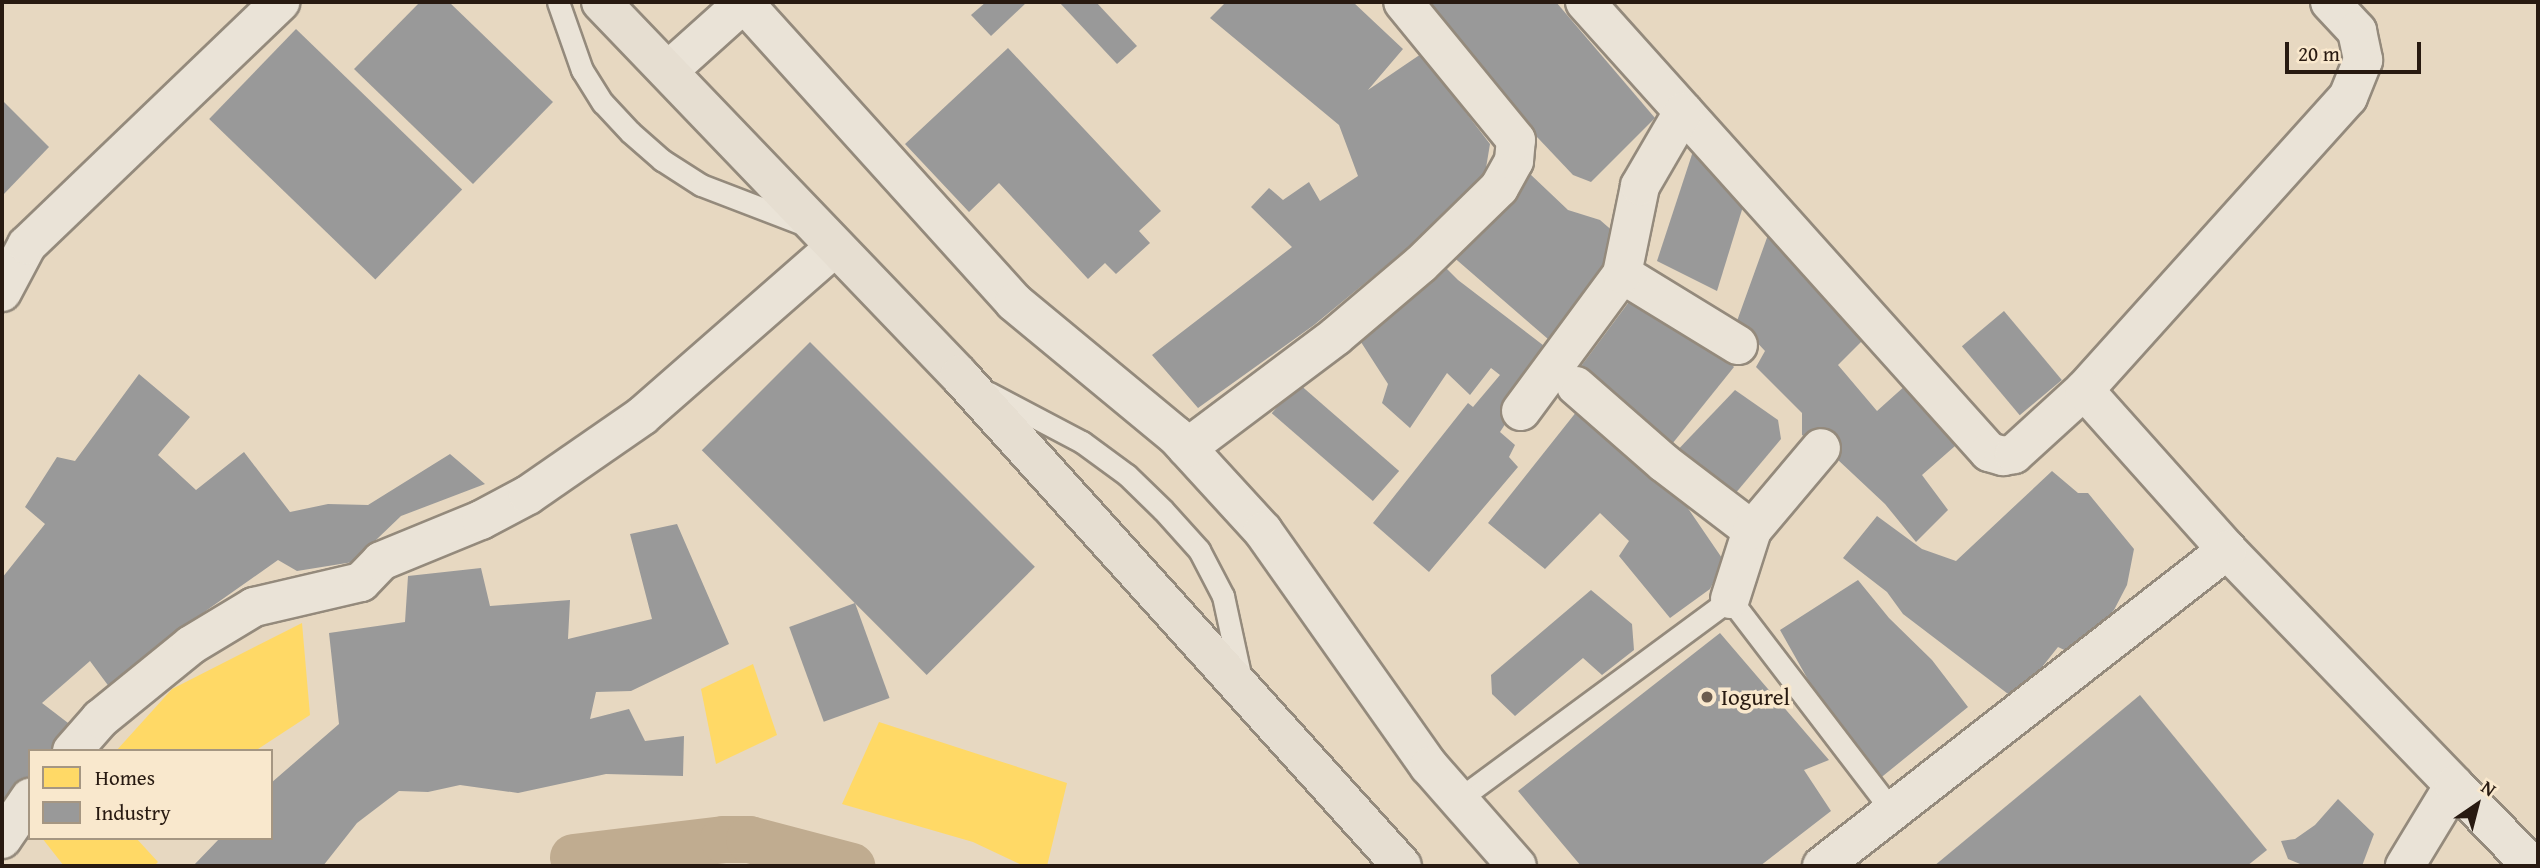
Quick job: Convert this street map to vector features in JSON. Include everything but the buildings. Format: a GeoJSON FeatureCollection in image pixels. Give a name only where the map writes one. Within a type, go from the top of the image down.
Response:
{"type":"FeatureCollection","features":[{"type":"Feature","properties":{"kind":"main road"},"geometry":{"type":"LineString","coordinates":[[601,2],[959,375],[1402,866]]}},
{"type":"Feature","properties":{"kind":"street"},"geometry":{"type":"LineString","coordinates":[[2,292],[27,245],[280,2]]}},
{"type":"Feature","properties":{"kind":"street"},"geometry":{"type":"LineString","coordinates":[[668,71],[744,2],[1014,302],[1187,448],[1262,531],[1429,766],[1517,866]]}},
{"type":"Feature","properties":{"kind":"street"},"geometry":{"type":"LineString","coordinates":[[1187,448],[1336,337],[1421,264],[1499,188],[1514,161],[1516,140],[1404,2]]}},
{"type":"Feature","properties":{"kind":"street"},"geometry":{"type":"LineString","coordinates":[[1585,2],[1989,452],[2003,456],[2014,454],[2084,390],[2348,97],[2363,60],[2357,31],[2330,2]]}},
{"type":"Feature","properties":{"kind":"street"},"geometry":{"type":"LineString","coordinates":[[1521,411],[1622,274],[1640,186],[1683,111]]}},
{"type":"Feature","properties":{"kind":"street"},"geometry":{"type":"LineString","coordinates":[[74,749],[100,719],[191,645],[254,607],[361,582],[381,561],[481,520],[528,495],[642,416],[827,238]]}},
{"type":"Feature","properties":{"kind":"street"},"geometry":{"type":"LineString","coordinates":[[1622,274],[1738,345]]}},
{"type":"Feature","properties":{"kind":"street"},"geometry":{"type":"LineString","coordinates":[[1576,386],[1664,463],[1752,530]]}},
{"type":"Feature","properties":{"kind":"street"},"geometry":{"type":"LineString","coordinates":[[2084,390],[2227,550],[2532,866]]}},
{"type":"Feature","properties":{"kind":"street"},"geometry":{"type":"LineString","coordinates":[[1730,598],[1752,530],[1821,448]]}},
{"type":"Feature","properties":{"kind":"street"},"geometry":{"type":"LineString","coordinates":[[1822,866],[2227,550]]}},
{"type":"Feature","properties":{"kind":"street"},"geometry":{"type":"LineString","coordinates":[[2405,866],[2454,785]]}},
{"type":"Feature","properties":{"kind":"street"},"geometry":{"type":"LineString","coordinates":[[2,839],[28,801]]}},
{"type":"Feature","properties":{"kind":"lane"},"geometry":{"type":"LineString","coordinates":[[558,2],[582,70],[603,103],[662,160],[701,185],[827,238]]}},
{"type":"Feature","properties":{"kind":"lane"},"geometry":{"type":"LineString","coordinates":[[959,375],[1082,442],[1127,475],[1199,550],[1223,596],[1245,694]]}},
{"type":"Feature","properties":{"kind":"lane"},"geometry":{"type":"LineString","coordinates":[[1459,799],[1730,598],[1892,811]]}},
{"type":"Feature","properties":{"kind":"waterway"},"geometry":{"type":"LineString","coordinates":[[573,857],[723,839],[749,839],[851,866]]}},
{"type":"Feature","properties":{"kind":"place","name":"Iogurel"},"geometry":{"type":"Point","coordinates":[1707,697]}}]}
